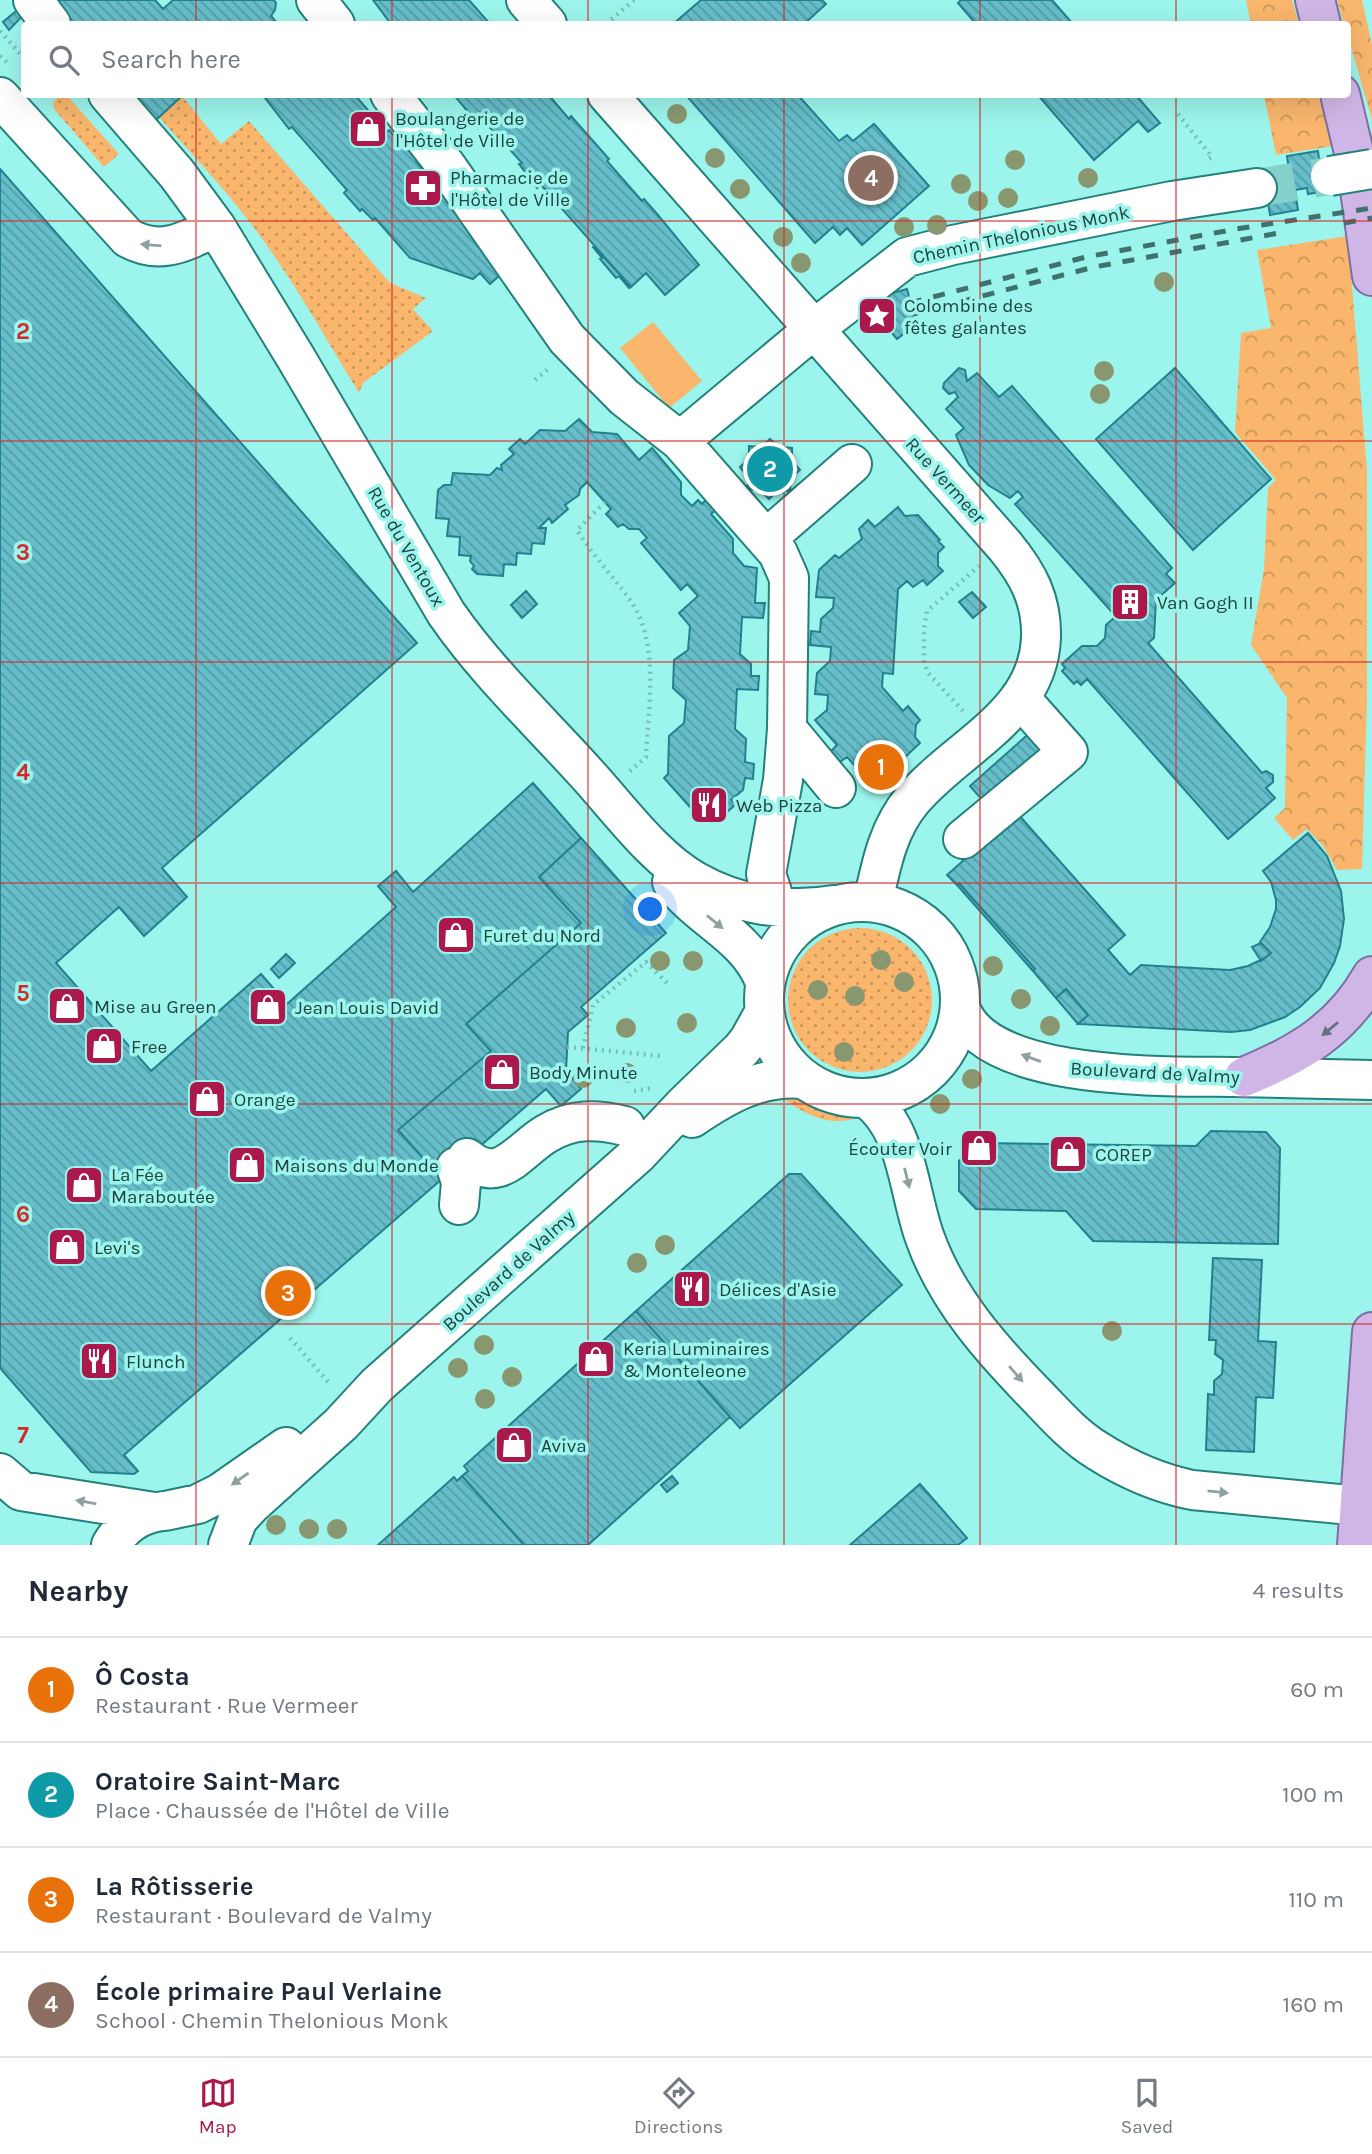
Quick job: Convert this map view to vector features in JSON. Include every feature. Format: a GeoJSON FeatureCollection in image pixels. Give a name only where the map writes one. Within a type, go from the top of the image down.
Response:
{"type":"FeatureCollection","features":[{"type":"Feature","properties":{"kind":"main road"},"geometry":{"type":"LineString","coordinates":[[1314,0],[1320,21]]}},
{"type":"Feature","properties":{"kind":"main road"},"geometry":{"type":"LineString","coordinates":[[1341,98],[1356,161],[1372,276]]}},
{"type":"Feature","properties":{"kind":"main road"},"geometry":{"type":"LineString","coordinates":[[1244,1077],[1297,1052],[1321,1037],[1343,1018],[1372,975]]}},
{"type":"Feature","properties":{"kind":"main road"},"geometry":{"type":"LineString","coordinates":[[1357,1545],[1366,1507],[1372,1332]]}},
{"type":"Feature","properties":{"kind":"street"},"geometry":{"type":"LineString","coordinates":[[33,0],[49,21]]}},
{"type":"Feature","properties":{"kind":"street"},"geometry":{"type":"LineString","coordinates":[[316,0],[333,21]]}},
{"type":"Feature","properties":{"kind":"street"},"geometry":{"type":"LineString","coordinates":[[526,0],[544,21]]}},
{"type":"Feature","properties":{"kind":"street"},"geometry":{"type":"LineString","coordinates":[[0,97],[128,238],[149,247],[160,247],[184,242],[216,227]]}},
{"type":"Feature","properties":{"kind":"street","name":"Rue du Ventoux"},"geometry":{"type":"LineString","coordinates":[[111,98],[177,174],[216,227],[453,623],[475,652],[640,834],[680,872],[714,891],[782,908],[811,909],[834,905]]}},
{"type":"Feature","properties":{"kind":"street"},"geometry":{"type":"LineString","coordinates":[[393,98],[447,167],[567,340],[624,397],[680,441],[778,553],[789,578],[783,780],[766,874],[772,892]]}},
{"type":"Feature","properties":{"kind":"street","name":"Rue Vermeer"},"geometry":{"type":"LineString","coordinates":[[611,98],[1004,546],[1031,582],[1040,612],[1041,641],[1036,666],[1021,699],[1001,720],[925,786],[902,814],[882,861],[873,902]]}},
{"type":"Feature","properties":{"kind":"street"},"geometry":{"type":"LineString","coordinates":[[1330,176],[1372,169]]}},
{"type":"Feature","properties":{"kind":"street","name":"Chemin Thelonious Monk"},"geometry":{"type":"LineString","coordinates":[[680,441],[907,257],[953,245],[1172,201],[1257,188]]}},
{"type":"Feature","properties":{"kind":"street"},"geometry":{"type":"LineString","coordinates":[[765,539],[852,464]]}},
{"type":"Feature","properties":{"kind":"street"},"geometry":{"type":"LineString","coordinates":[[963,839],[1068,752],[1021,699]]}},
{"type":"Feature","properties":{"kind":"street"},"geometry":{"type":"LineString","coordinates":[[786,729],[836,788]]}},
{"type":"Feature","properties":{"kind":"street","name":"Rue du Ventoux"},"geometry":{"type":"LineString","coordinates":[[640,834],[677,889],[752,956],[764,997]]}},
{"type":"Feature","properties":{"kind":"street"},"geometry":{"type":"LineString","coordinates":[[873,902],[912,914],[942,942],[958,980],[960,1007],[951,1041],[930,1070],[901,1090],[866,1098],[833,1094],[803,1079],[780,1055],[770,1035],[764,997],[769,967],[783,939],[806,918],[834,905],[873,902]]}},
{"type":"Feature","properties":{"kind":"street","name":"Boulevard de Valmy"},"geometry":{"type":"LineString","coordinates":[[228,1545],[238,1520],[250,1506],[323,1442],[377,1385],[631,1140],[749,1040],[764,997]]}},
{"type":"Feature","properties":{"kind":"street","name":"Boulevard de Valmy"},"geometry":{"type":"LineString","coordinates":[[960,1007],[972,1027],[985,1038],[1060,1068],[1115,1074],[1372,1080]]}},
{"type":"Feature","properties":{"kind":"street","name":"Boulevard de Valmy"},"geometry":{"type":"LineString","coordinates":[[631,1140],[741,1089],[773,1079],[803,1079]]}},
{"type":"Feature","properties":{"kind":"street"},"geometry":{"type":"LineString","coordinates":[[866,1098],[880,1109],[894,1130],[924,1234],[948,1287],[982,1334],[1069,1430],[1125,1467],[1170,1485],[1192,1490],[1366,1507]]}},
{"type":"Feature","properties":{"kind":"street"},"geometry":{"type":"LineString","coordinates":[[460,1205],[462,1162],[483,1167],[504,1166],[547,1133],[569,1125],[599,1120],[631,1140]]}},
{"type":"Feature","properties":{"kind":"street","name":"Boulevard de Valmy"},"geometry":{"type":"LineString","coordinates":[[159,1512],[198,1504],[220,1493],[377,1385]]}},
{"type":"Feature","properties":{"kind":"street"},"geometry":{"type":"LineString","coordinates":[[0,1473],[21,1491],[184,1514],[202,1523],[220,1545]]}},
{"type":"Feature","properties":{"kind":"street"},"geometry":{"type":"LineString","coordinates":[[111,1545],[129,1523],[159,1512]]}},
{"type":"Feature","properties":{"kind":"path"},"geometry":{"type":"LineString","coordinates":[[610,21],[634,0]]}},
{"type":"Feature","properties":{"kind":"path"},"geometry":{"type":"LineString","coordinates":[[0,31],[21,55]]}},
{"type":"Feature","properties":{"kind":"path"},"geometry":{"type":"LineString","coordinates":[[604,502],[577,530],[633,605],[645,631],[650,653],[646,757],[605,793]]}},
{"type":"Feature","properties":{"kind":"path"},"geometry":{"type":"LineString","coordinates":[[983,735],[928,673],[923,661],[924,629],[927,611],[934,603],[1004,546]]}},
{"type":"Feature","properties":{"kind":"path"},"geometry":{"type":"LineString","coordinates":[[583,1048],[593,1005],[646,962],[669,985]]}},
{"type":"Feature","properties":{"kind":"path"},"geometry":{"type":"LineString","coordinates":[[567,1047],[662,1056]]}},
{"type":"Feature","properties":{"kind":"path"},"geometry":{"type":"LineString","coordinates":[[290,1338],[329,1383]]}},
{"type":"Feature","properties":{"kind":"green space"},"geometry":{"type":"Polygon","coordinates":[[[1246,0],[1292,0],[1298,21],[1250,21],[1246,0]]]}},
{"type":"Feature","properties":{"kind":"green space"},"geometry":{"type":"Polygon","coordinates":[[[1337,0],[1362,0],[1372,45],[1372,120],[1351,46],[1351,21],[1343,21],[1337,0]]]}},
{"type":"Feature","properties":{"kind":"green space"},"geometry":{"type":"Polygon","coordinates":[[[58,98],[69,98],[119,154],[104,167],[54,109],[53,102],[58,98]]]}},
{"type":"Feature","properties":{"kind":"green space"},"geometry":{"type":"Polygon","coordinates":[[[180,98],[184,98],[221,144],[249,121],[390,283],[426,298],[413,309],[433,331],[363,383],[359,393],[270,250],[227,194],[159,117],[180,98]]]}},
{"type":"Feature","properties":{"kind":"green space"},"geometry":{"type":"Polygon","coordinates":[[[1265,98],[1319,98],[1333,146],[1276,155],[1265,98]]]}},
{"type":"Feature","properties":{"kind":"green space"},"geometry":{"type":"Polygon","coordinates":[[[1348,236],[1367,471],[1367,701],[1362,869],[1337,870],[1323,846],[1307,829],[1293,840],[1274,818],[1285,808],[1287,698],[1251,645],[1264,569],[1268,488],[1276,480],[1235,432],[1241,333],[1271,328],[1257,250],[1348,236]]]}},
{"type":"Feature","properties":{"kind":"green space"},"geometry":{"type":"Polygon","coordinates":[[[653,322],[702,381],[669,408],[620,348],[653,322]]]}},
{"type":"Feature","properties":{"kind":"green space"},"geometry":{"type":"Polygon","coordinates":[[[860,928],[888,933],[911,949],[927,972],[932,1000],[927,1028],[911,1051],[888,1067],[860,1072],[832,1067],[809,1051],[793,1028],[788,1000],[793,972],[809,949],[832,933],[860,928]]]}},
{"type":"Feature","properties":{"kind":"green space"},"geometry":{"type":"Polygon","coordinates":[[[777,1094],[805,1096],[853,1119],[832,1121],[812,1116],[777,1094]]]}},
{"type":"Feature","properties":{"kind":"building"},"geometry":{"type":"Polygon","coordinates":[[[50,0],[155,0],[163,9],[173,0],[274,0],[276,3],[271,16],[275,21],[69,21],[50,0]]]}},
{"type":"Feature","properties":{"kind":"building"},"geometry":{"type":"Polygon","coordinates":[[[373,0],[469,0],[487,21],[389,21],[373,0]]]}},
{"type":"Feature","properties":{"kind":"building"},"geometry":{"type":"Polygon","coordinates":[[[701,0],[822,0],[826,4],[807,21],[676,21],[701,0]]]}},
{"type":"Feature","properties":{"kind":"building"},"geometry":{"type":"Polygon","coordinates":[[[961,0],[1052,0],[1070,21],[973,21],[958,3],[961,0]]]}},
{"type":"Feature","properties":{"kind":"building"},"geometry":{"type":"Polygon","coordinates":[[[27,2],[31,7],[9,30],[3,22],[27,2]]]}},
{"type":"Feature","properties":{"kind":"building"},"geometry":{"type":"Polygon","coordinates":[[[137,98],[180,98],[156,120],[137,98]]]}},
{"type":"Feature","properties":{"kind":"building"},"geometry":{"type":"Polygon","coordinates":[[[265,98],[357,98],[387,132],[389,130],[400,143],[402,140],[417,158],[416,161],[424,174],[508,268],[490,284],[480,273],[473,279],[410,258],[375,218],[373,220],[362,209],[360,211],[344,193],[347,190],[292,127],[289,129],[265,98]]]}},
{"type":"Feature","properties":{"kind":"building"},"geometry":{"type":"Polygon","coordinates":[[[456,98],[551,98],[569,119],[571,116],[699,265],[665,295],[646,273],[631,287],[541,185],[537,188],[519,164],[522,163],[484,121],[469,113],[456,98]]]}},
{"type":"Feature","properties":{"kind":"building"},"geometry":{"type":"Polygon","coordinates":[[[688,98],[801,98],[839,141],[847,135],[853,141],[874,124],[929,186],[862,245],[847,228],[840,235],[833,227],[815,243],[688,98]]]}},
{"type":"Feature","properties":{"kind":"building"},"geometry":{"type":"Polygon","coordinates":[[[1040,98],[1138,98],[1160,123],[1148,132],[1138,121],[1094,160],[1040,98]]]}},
{"type":"Feature","properties":{"kind":"building"},"geometry":{"type":"Polygon","coordinates":[[[1318,151],[1320,167],[1332,190],[1308,194],[1307,188],[1295,190],[1298,210],[1270,215],[1265,182],[1290,177],[1287,156],[1318,151]]]}},
{"type":"Feature","properties":{"kind":"building"},"geometry":{"type":"Polygon","coordinates":[[[0,169],[417,643],[162,868],[187,897],[144,936],[119,907],[56,963],[151,1071],[261,974],[287,1004],[396,907],[378,886],[396,871],[413,892],[533,783],[581,838],[539,877],[581,923],[466,1024],[491,1051],[398,1130],[442,1179],[124,1455],[138,1471],[134,1474],[91,1472],[0,1368],[0,169]]]}},
{"type":"Feature","properties":{"kind":"building"},"geometry":{"type":"Polygon","coordinates":[[[594,246],[631,287],[619,276],[616,278],[600,259],[602,258],[594,246]]]}},
{"type":"Feature","properties":{"kind":"building"},"geometry":{"type":"Polygon","coordinates":[[[907,289],[916,324],[897,339],[872,309],[875,298],[907,289]]]}},
{"type":"Feature","properties":{"kind":"building","name":"Van Gogh II"},"geometry":{"type":"Polygon","coordinates":[[[959,368],[965,370],[967,381],[977,373],[999,397],[1012,386],[1172,568],[1166,574],[1175,583],[1156,600],[1154,638],[1148,643],[1262,773],[1266,771],[1273,775],[1273,782],[1266,788],[1275,798],[1228,839],[1087,679],[1081,685],[1077,681],[1074,684],[1062,671],[1065,668],[1062,664],[1082,646],[1097,646],[1105,638],[1106,625],[1123,610],[1118,605],[1111,611],[1015,504],[1023,497],[1018,491],[1010,498],[988,485],[969,465],[956,435],[964,428],[946,409],[958,397],[955,392],[949,394],[943,388],[944,383],[959,368]]]}},
{"type":"Feature","properties":{"kind":"building"},"geometry":{"type":"Polygon","coordinates":[[[1175,368],[1271,479],[1193,550],[1096,439],[1175,368]]]}},
{"type":"Feature","properties":{"kind":"building"},"geometry":{"type":"Polygon","coordinates":[[[579,419],[592,432],[617,434],[639,460],[652,448],[681,482],[681,495],[692,506],[698,500],[702,504],[708,498],[718,508],[711,514],[733,539],[733,553],[744,566],[757,568],[755,603],[765,603],[763,618],[742,617],[740,654],[751,664],[751,676],[759,676],[758,690],[737,689],[735,729],[746,739],[745,762],[754,764],[753,779],[745,778],[743,790],[731,800],[735,805],[720,818],[715,812],[703,811],[698,816],[664,778],[668,774],[669,736],[684,723],[686,700],[673,688],[674,660],[688,650],[690,626],[679,613],[698,596],[687,584],[681,590],[641,543],[647,538],[639,529],[629,529],[623,524],[618,527],[606,514],[611,509],[587,482],[580,489],[579,495],[565,505],[568,509],[552,523],[549,518],[539,528],[546,528],[544,544],[532,543],[531,554],[517,553],[516,565],[504,564],[503,576],[477,574],[472,569],[474,566],[470,561],[471,556],[459,555],[460,537],[447,536],[449,519],[436,518],[438,490],[444,485],[451,485],[453,473],[490,475],[497,468],[502,470],[501,465],[514,454],[509,449],[520,439],[525,444],[540,430],[565,431],[579,419]]]}},
{"type":"Feature","properties":{"kind":"building"},"geometry":{"type":"Polygon","coordinates":[[[770,439],[778,447],[792,448],[792,461],[800,470],[791,478],[790,491],[778,490],[769,499],[760,490],[748,489],[748,477],[740,467],[749,459],[749,446],[762,447],[770,439]]]}},
{"type":"Feature","properties":{"kind":"building"},"geometry":{"type":"Polygon","coordinates":[[[898,507],[905,516],[918,515],[940,540],[938,541],[944,547],[938,553],[938,566],[943,571],[927,585],[923,580],[913,587],[907,581],[898,589],[893,674],[883,673],[882,687],[903,711],[908,706],[920,720],[916,725],[915,737],[920,743],[901,761],[906,767],[890,780],[886,775],[875,773],[867,779],[847,757],[840,762],[831,751],[837,745],[815,720],[827,710],[828,695],[815,694],[817,673],[830,661],[831,647],[810,645],[811,631],[820,632],[821,619],[833,608],[834,598],[816,597],[819,570],[835,555],[839,558],[862,539],[859,529],[868,520],[875,527],[898,507]]]}},
{"type":"Feature","properties":{"kind":"building"},"geometry":{"type":"Polygon","coordinates":[[[526,591],[537,604],[522,618],[511,605],[526,591]]]}},
{"type":"Feature","properties":{"kind":"building"},"geometry":{"type":"Polygon","coordinates":[[[972,592],[986,607],[973,618],[959,602],[972,592]]]}},
{"type":"Feature","properties":{"kind":"building"},"geometry":{"type":"Polygon","coordinates":[[[1034,729],[1052,751],[984,802],[970,786],[1034,729]]]}},
{"type":"Feature","properties":{"kind":"building"},"geometry":{"type":"Polygon","coordinates":[[[1017,813],[1125,935],[1108,950],[1130,975],[1141,965],[1230,970],[1265,958],[1271,953],[1260,942],[1270,927],[1276,900],[1271,882],[1263,871],[1308,833],[1327,856],[1341,891],[1344,919],[1334,963],[1320,988],[1300,1007],[1285,1017],[1250,1030],[1231,1032],[1078,1024],[1088,1015],[1066,989],[1056,998],[1033,971],[1035,969],[959,883],[957,885],[947,875],[1017,813]]]}},
{"type":"Feature","properties":{"kind":"building"},"geometry":{"type":"Polygon","coordinates":[[[581,838],[666,933],[581,1007],[588,1015],[568,1032],[566,1071],[581,1089],[561,1106],[546,1089],[442,1179],[398,1130],[491,1051],[466,1024],[581,923],[539,877],[581,838]]]}},
{"type":"Feature","properties":{"kind":"building"},"geometry":{"type":"Polygon","coordinates":[[[959,883],[1035,969],[1033,971],[957,885],[959,883]]]}},
{"type":"Feature","properties":{"kind":"building"},"geometry":{"type":"Polygon","coordinates":[[[1261,943],[1271,953],[1261,961],[1252,947],[1261,943]]]}},
{"type":"Feature","properties":{"kind":"building"},"geometry":{"type":"Polygon","coordinates":[[[286,954],[295,963],[279,978],[271,969],[286,954]]]}},
{"type":"Feature","properties":{"kind":"building"},"geometry":{"type":"Polygon","coordinates":[[[1066,989],[1088,1015],[1078,1024],[1056,998],[1066,989]]]}},
{"type":"Feature","properties":{"kind":"building"},"geometry":{"type":"Polygon","coordinates":[[[1211,1131],[1266,1132],[1280,1148],[1278,1244],[1093,1241],[1066,1211],[976,1209],[959,1191],[959,1161],[978,1143],[1196,1146],[1211,1131]]]}},
{"type":"Feature","properties":{"kind":"building"},"geometry":{"type":"Polygon","coordinates":[[[789,1174],[801,1174],[902,1285],[740,1428],[636,1311],[789,1174]]]}},
{"type":"Feature","properties":{"kind":"building"},"geometry":{"type":"Polygon","coordinates":[[[1213,1258],[1262,1260],[1258,1341],[1276,1342],[1273,1398],[1256,1397],[1254,1452],[1206,1450],[1208,1394],[1214,1395],[1214,1381],[1222,1374],[1223,1360],[1215,1354],[1216,1340],[1209,1340],[1213,1258]]]}},
{"type":"Feature","properties":{"kind":"building"},"geometry":{"type":"Polygon","coordinates":[[[636,1311],[730,1417],[588,1545],[524,1545],[462,1476],[468,1471],[464,1466],[636,1311]]]}},
{"type":"Feature","properties":{"kind":"building"},"geometry":{"type":"Polygon","coordinates":[[[462,1476],[524,1545],[378,1545],[454,1477],[457,1481],[462,1476]]]}},
{"type":"Feature","properties":{"kind":"building"},"geometry":{"type":"Polygon","coordinates":[[[672,1476],[678,1483],[667,1492],[661,1485],[672,1476]]]}},
{"type":"Feature","properties":{"kind":"building"},"geometry":{"type":"Polygon","coordinates":[[[920,1484],[967,1538],[958,1545],[850,1545],[920,1484]]]}},
{"type":"Feature","properties":{"kind":"tunnel"},"geometry":{"type":"LineString","coordinates":[[1257,188],[1330,176]]}},
{"type":"Feature","properties":{"kind":"railway"},"geometry":{"type":"LineString","coordinates":[[910,303],[1086,257],[1236,229],[1372,208]]}},
{"type":"Feature","properties":{"kind":"railway"},"geometry":{"type":"LineString","coordinates":[[1344,223],[1372,218]]}},
{"type":"Feature","properties":{"kind":"railway"},"geometry":{"type":"LineString","coordinates":[[913,314],[1094,267],[1279,233]]}},
{"type":"Feature","properties":{"kind":"place","name":"Boulangerie de l'Hôtel de Ville"},"geometry":{"type":"Point","coordinates":[368,129]}},
{"type":"Feature","properties":{"kind":"place","name":"École primaire Paul Verlaine"},"geometry":{"type":"Point","coordinates":[871,178]}},
{"type":"Feature","properties":{"kind":"place","name":"Pharmacie de l'Hôtel de Ville"},"geometry":{"type":"Point","coordinates":[423,188]}},
{"type":"Feature","properties":{"kind":"place","name":"Colombine des fêtes galantes"},"geometry":{"type":"Point","coordinates":[877,316]}},
{"type":"Feature","properties":{"kind":"place","name":"Oratoire Saint-Marc"},"geometry":{"type":"Point","coordinates":[770,469]}},
{"type":"Feature","properties":{"kind":"place","name":"Van Gogh II"},"geometry":{"type":"Point","coordinates":[1130,602]}},
{"type":"Feature","properties":{"kind":"place","name":"Ô Costa"},"geometry":{"type":"Point","coordinates":[881,767]}},
{"type":"Feature","properties":{"kind":"place","name":"Web Pizza"},"geometry":{"type":"Point","coordinates":[709,805]}},
{"type":"Feature","properties":{"kind":"place","name":"Furet du Nord"},"geometry":{"type":"Point","coordinates":[456,935]}},
{"type":"Feature","properties":{"kind":"place","name":"Mise au Green"},"geometry":{"type":"Point","coordinates":[67,1006]}},
{"type":"Feature","properties":{"kind":"place","name":"Jean Louis David"},"geometry":{"type":"Point","coordinates":[268,1007]}},
{"type":"Feature","properties":{"kind":"place","name":"Free"},"geometry":{"type":"Point","coordinates":[104,1046]}},
{"type":"Feature","properties":{"kind":"place","name":"Body Minute"},"geometry":{"type":"Point","coordinates":[502,1072]}},
{"type":"Feature","properties":{"kind":"place","name":"Orange"},"geometry":{"type":"Point","coordinates":[207,1099]}},
{"type":"Feature","properties":{"kind":"place","name":"Écouter Voir"},"geometry":{"type":"Point","coordinates":[979,1148]}},
{"type":"Feature","properties":{"kind":"place","name":"COREP"},"geometry":{"type":"Point","coordinates":[1068,1154]}},
{"type":"Feature","properties":{"kind":"place","name":"Maisons du Monde"},"geometry":{"type":"Point","coordinates":[247,1165]}},
{"type":"Feature","properties":{"kind":"place","name":"La Fée Maraboutée"},"geometry":{"type":"Point","coordinates":[84,1185]}},
{"type":"Feature","properties":{"kind":"place","name":"Levi's"},"geometry":{"type":"Point","coordinates":[67,1247]}},
{"type":"Feature","properties":{"kind":"place","name":"Délices d'Asie"},"geometry":{"type":"Point","coordinates":[692,1289]}},
{"type":"Feature","properties":{"kind":"place","name":"La Rôtisserie"},"geometry":{"type":"Point","coordinates":[288,1293]}},
{"type":"Feature","properties":{"kind":"place","name":"Keria Luminaires & Monteleone"},"geometry":{"type":"Point","coordinates":[596,1359]}},
{"type":"Feature","properties":{"kind":"place","name":"Flunch"},"geometry":{"type":"Point","coordinates":[99,1361]}},
{"type":"Feature","properties":{"kind":"place","name":"Aviva"},"geometry":{"type":"Point","coordinates":[514,1445]}}]}
